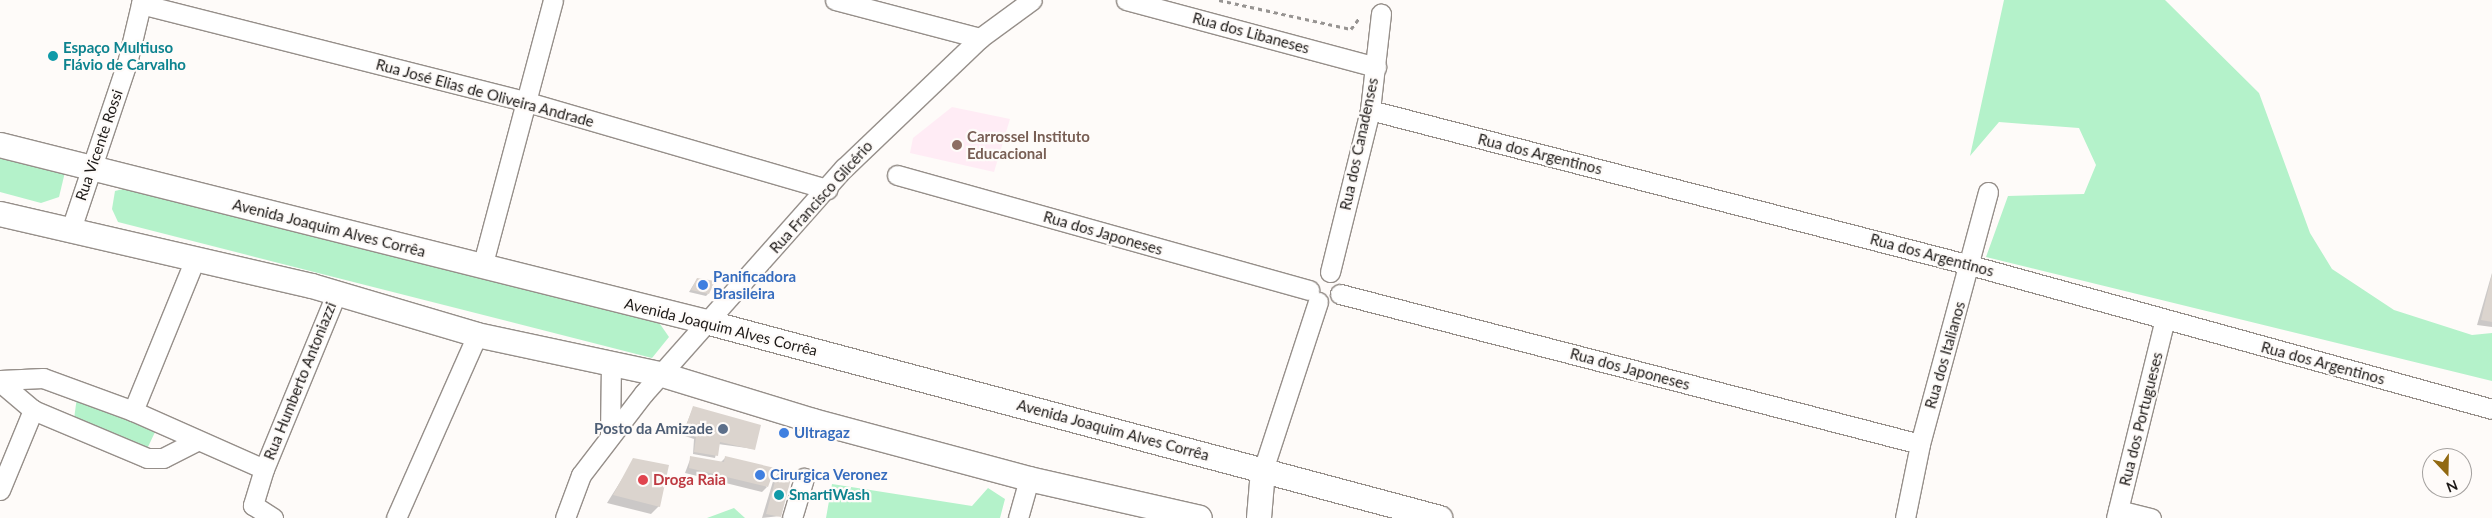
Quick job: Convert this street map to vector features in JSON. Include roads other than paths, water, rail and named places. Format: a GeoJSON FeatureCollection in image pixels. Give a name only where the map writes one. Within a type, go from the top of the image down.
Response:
{"type":"FeatureCollection","features":[{"type":"Feature","properties":{"kind":"main road","name":"Avenida Joaquim Alves Corrêa"},"geometry":{"type":"LineString","coordinates":[[0,145],[706,322],[1440,518]]}},
{"type":"Feature","properties":{"kind":"main road"},"geometry":{"type":"LineString","coordinates":[[0,214],[336,294],[477,335],[662,375],[813,421],[1028,479],[1200,518]]}},
{"type":"Feature","properties":{"kind":"main road"},"geometry":{"type":"LineString","coordinates":[[1259,518],[1263,470]]}},
{"type":"Feature","properties":{"kind":"street"},"geometry":{"type":"LineString","coordinates":[[482,267],[524,102],[553,0]]}},
{"type":"Feature","properties":{"kind":"street"},"geometry":{"type":"LineString","coordinates":[[834,0],[980,38]]}},
{"type":"Feature","properties":{"kind":"street","name":"Rua Francisco Glicério"},"geometry":{"type":"LineString","coordinates":[[565,518],[581,475],[610,435],[706,322],[896,116],[980,38],[1032,0]]}},
{"type":"Feature","properties":{"kind":"street","name":"Rua dos Libaneses"},"geometry":{"type":"LineString","coordinates":[[1126,0],[1376,67]]}},
{"type":"Feature","properties":{"kind":"street","name":"Rua José Elias de Oliveira Andrade"},"geometry":{"type":"LineString","coordinates":[[142,2],[524,102],[828,189]]}},
{"type":"Feature","properties":{"kind":"street","name":"Rua Vicente Rossi"},"geometry":{"type":"LineString","coordinates":[[70,232],[127,63],[142,2]]}},
{"type":"Feature","properties":{"kind":"street","name":"Rua dos Canadenses"},"geometry":{"type":"LineString","coordinates":[[1330,272],[1370,110],[1381,16]]}},
{"type":"Feature","properties":{"kind":"street","name":"Rua dos Argentinos"},"geometry":{"type":"LineString","coordinates":[[1370,110],[1970,265],[2492,409]]}},
{"type":"Feature","properties":{"kind":"street","name":"Rua dos Japoneses"},"geometry":{"type":"LineString","coordinates":[[897,175],[1313,296]]}},
{"type":"Feature","properties":{"kind":"street","name":"Rua dos Italianos"},"geometry":{"type":"LineString","coordinates":[[1905,518],[1920,444],[1970,265],[1988,192]]}},
{"type":"Feature","properties":{"kind":"street"},"geometry":{"type":"LineString","coordinates":[[134,411],[195,260]]}},
{"type":"Feature","properties":{"kind":"street"},"geometry":{"type":"LineString","coordinates":[[1263,470],[1313,296],[1314,275],[1330,272],[1338,278],[1340,294],[1328,304],[1313,296]]}},
{"type":"Feature","properties":{"kind":"street","name":"Rua Humberto Antoniazzi"},"geometry":{"type":"LineString","coordinates":[[273,518],[253,504],[264,469],[336,294]]}},
{"type":"Feature","properties":{"kind":"street","name":"Rua dos Japoneses"},"geometry":{"type":"LineString","coordinates":[[1340,294],[1920,444]]}},
{"type":"Feature","properties":{"kind":"street","name":"Rua dos Portugueses"},"geometry":{"type":"LineString","coordinates":[[2117,514],[2165,320]]}},
{"type":"Feature","properties":{"kind":"street"},"geometry":{"type":"LineString","coordinates":[[396,518],[477,335]]}},
{"type":"Feature","properties":{"kind":"street"},"geometry":{"type":"LineString","coordinates":[[610,435],[611,365]]}},
{"type":"Feature","properties":{"kind":"street"},"geometry":{"type":"LineString","coordinates":[[0,381],[44,378],[134,411],[196,441],[264,469]]}},
{"type":"Feature","properties":{"kind":"street"},"geometry":{"type":"LineString","coordinates":[[0,381],[33,410],[147,458],[162,458],[196,441]]}},
{"type":"Feature","properties":{"kind":"street"},"geometry":{"type":"LineString","coordinates":[[0,490],[33,410]]}},
{"type":"Feature","properties":{"kind":"street"},"geometry":{"type":"LineString","coordinates":[[792,518],[804,478]]}},
{"type":"Feature","properties":{"kind":"street"},"geometry":{"type":"LineString","coordinates":[[1018,518],[1028,479]]}},
{"type":"Feature","properties":{"kind":"street"},"geometry":{"type":"LineString","coordinates":[[2117,514],[2151,518]]}},
{"type":"Feature","properties":{"kind":"place","name":"Espaço Multiuso Flávio de Carvalho"},"geometry":{"type":"Point","coordinates":[53,56]}},
{"type":"Feature","properties":{"kind":"place","name":"Carrossel Instituto Educacional"},"geometry":{"type":"Point","coordinates":[957,145]}},
{"type":"Feature","properties":{"kind":"place","name":"Panificadora Brasileira"},"geometry":{"type":"Point","coordinates":[703,285]}},
{"type":"Feature","properties":{"kind":"place","name":"Posto da Amizade"},"geometry":{"type":"Point","coordinates":[723,429]}},
{"type":"Feature","properties":{"kind":"place","name":"Ultragaz"},"geometry":{"type":"Point","coordinates":[784,433]}},
{"type":"Feature","properties":{"kind":"place","name":"Cirurgica Veronez"},"geometry":{"type":"Point","coordinates":[760,475]}},
{"type":"Feature","properties":{"kind":"place","name":"Droga Raia"},"geometry":{"type":"Point","coordinates":[643,480]}},
{"type":"Feature","properties":{"kind":"place","name":"SmartiWash"},"geometry":{"type":"Point","coordinates":[779,495]}}]}
